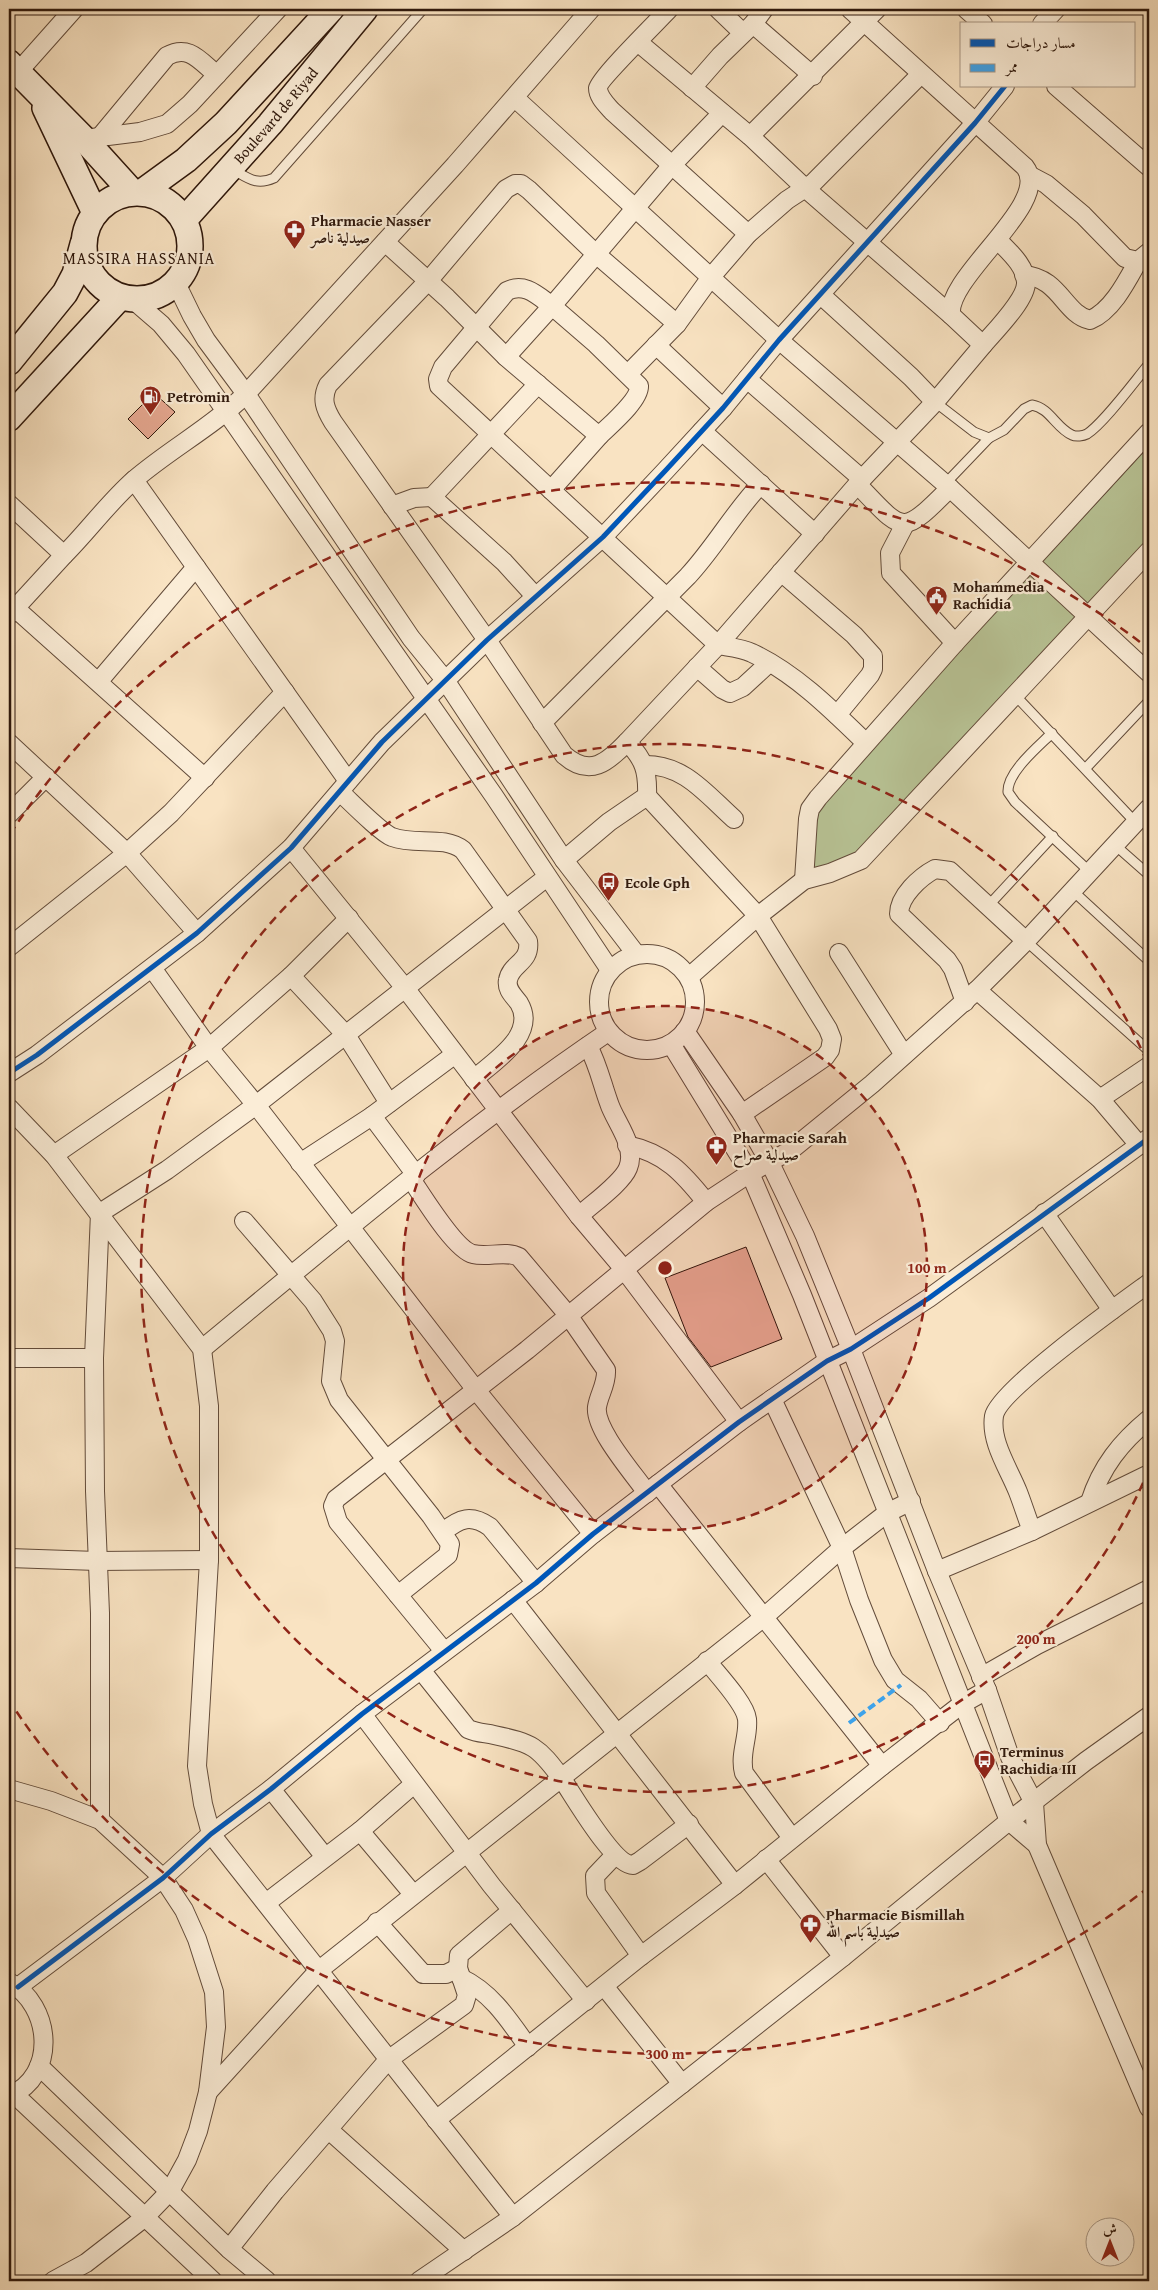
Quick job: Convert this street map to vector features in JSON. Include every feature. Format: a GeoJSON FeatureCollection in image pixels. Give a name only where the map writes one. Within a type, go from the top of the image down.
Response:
{"type":"FeatureCollection","features":[{"type":"Feature","properties":{"kind":"main road","name":"Boulevard de Riyad"},"geometry":{"type":"LineString","coordinates":[[137,192],[186,160],[226,123],[331,9]]}},
{"type":"Feature","properties":{"kind":"main road","name":"Boulevard de Riyad"},"geometry":{"type":"LineString","coordinates":[[184,220],[270,124],[365,9]]}},
{"type":"Feature","properties":{"kind":"main road"},"geometry":{"type":"LineString","coordinates":[[13,67],[41,96],[92,139],[137,192]]}},
{"type":"Feature","properties":{"kind":"main road"},"geometry":{"type":"LineString","coordinates":[[41,96],[47,114],[95,212]]}},
{"type":"Feature","properties":{"kind":"main road"},"geometry":{"type":"LineString","coordinates":[[137,192],[159,197],[174,206],[184,220],[190,236],[190,253],[186,269],[176,283],[163,292],[148,298],[126,298],[105,288],[92,275],[85,259],[85,231],[95,212],[111,199],[137,192]]}},
{"type":"Feature","properties":{"kind":"main road"},"geometry":{"type":"LineString","coordinates":[[9,362],[65,293],[75,274],[84,242]]}},
{"type":"Feature","properties":{"kind":"main road"},"geometry":{"type":"LineString","coordinates":[[9,418],[126,298]]}},
{"type":"Feature","properties":{"kind":"street"},"geometry":{"type":"LineString","coordinates":[[13,67],[74,9]]}},
{"type":"Feature","properties":{"kind":"street"},"geometry":{"type":"LineString","coordinates":[[92,139],[140,132],[167,124],[190,104],[278,9]]}},
{"type":"Feature","properties":{"kind":"street"},"geometry":{"type":"LineString","coordinates":[[205,778],[98,681],[12,612],[134,480],[194,434],[226,414],[246,394],[515,98],[591,9]]}},
{"type":"Feature","properties":{"kind":"street"},"geometry":{"type":"LineString","coordinates":[[669,9],[599,84],[599,94],[612,110],[748,234]]}},
{"type":"Feature","properties":{"kind":"street"},"geometry":{"type":"LineString","coordinates":[[718,9],[748,28],[813,76]]}},
{"type":"Feature","properties":{"kind":"street"},"geometry":{"type":"LineString","coordinates":[[692,88],[764,9]]}},
{"type":"Feature","properties":{"kind":"street"},"geometry":{"type":"LineString","coordinates":[[850,9],[920,75],[1025,167],[1029,175],[1028,187],[1022,203],[998,240],[957,288],[950,306],[951,315]]}},
{"type":"Feature","properties":{"kind":"street"},"geometry":{"type":"LineString","coordinates":[[750,136],[813,76],[877,9]]}},
{"type":"Feature","properties":{"kind":"street"},"geometry":{"type":"LineString","coordinates":[[966,9],[981,22]]}},
{"type":"Feature","properties":{"kind":"street"},"geometry":{"type":"LineString","coordinates":[[1044,22],[1056,9]]}},
{"type":"Feature","properties":{"kind":"street"},"geometry":{"type":"LineString","coordinates":[[638,43],[750,136],[804,188],[868,242],[983,345]]}},
{"type":"Feature","properties":{"kind":"street"},"geometry":{"type":"LineString","coordinates":[[92,139],[167,56],[177,50],[188,51],[217,75]]}},
{"type":"Feature","properties":{"kind":"street"},"geometry":{"type":"LineString","coordinates":[[628,374],[677,324],[711,277],[748,234],[787,200],[827,170],[920,75]]}},
{"type":"Feature","properties":{"kind":"street"},"geometry":{"type":"LineString","coordinates":[[9,1073],[37,1055],[197,933],[291,848],[382,742],[426,698],[534,596],[603,537],[723,408],[779,340],[975,123],[1003,88]]}},
{"type":"Feature","properties":{"kind":"street"},"geometry":{"type":"LineString","coordinates":[[1058,88],[1149,167]]}},
{"type":"Feature","properties":{"kind":"street"},"geometry":{"type":"LineString","coordinates":[[515,98],[779,340],[898,441],[1149,673]]}},
{"type":"Feature","properties":{"kind":"street"},"geometry":{"type":"LineString","coordinates":[[506,357],[672,165],[722,113]]}},
{"type":"Feature","properties":{"kind":"street"},"geometry":{"type":"LineString","coordinates":[[1029,175],[1046,184],[1083,215],[1125,258],[1144,256]]}},
{"type":"Feature","properties":{"kind":"street"},"geometry":{"type":"LineString","coordinates":[[677,324],[596,254],[529,190],[521,184],[515,184],[497,199],[429,280],[328,385],[324,398],[324,408],[333,422],[487,640],[564,755],[581,766],[600,764],[611,758],[627,742],[718,644],[860,482],[935,402],[983,345],[1022,295],[1026,282],[1013,256],[998,240]]}},
{"type":"Feature","properties":{"kind":"street"},"geometry":{"type":"LineString","coordinates":[[385,242],[429,280],[506,357],[599,436]]}},
{"type":"Feature","properties":{"kind":"street"},"geometry":{"type":"LineString","coordinates":[[1024,275],[1044,280],[1079,315],[1090,320],[1102,313],[1144,256]]}},
{"type":"Feature","properties":{"kind":"street"},"geometry":{"type":"LineString","coordinates":[[176,283],[206,340],[246,394],[411,638],[445,680],[564,860],[636,954]]}},
{"type":"Feature","properties":{"kind":"street"},"geometry":{"type":"LineString","coordinates":[[551,490],[639,392],[637,382],[552,306],[529,289],[511,289],[476,326],[443,367],[438,379],[439,386],[490,436],[603,537],[718,644],[749,652],[769,663],[837,716],[866,743]]}},
{"type":"Feature","properties":{"kind":"street"},"geometry":{"type":"LineString","coordinates":[[821,295],[911,377],[935,402]]}},
{"type":"Feature","properties":{"kind":"street"},"geometry":{"type":"LineString","coordinates":[[126,298],[161,324],[173,339],[426,698],[610,970]]}},
{"type":"Feature","properties":{"kind":"street"},"geometry":{"type":"LineString","coordinates":[[656,345],[723,408]]}},
{"type":"Feature","properties":{"kind":"street"},"geometry":{"type":"LineString","coordinates":[[747,378],[860,482],[892,520],[905,524],[911,522],[926,512],[947,486]]}},
{"type":"Feature","properties":{"kind":"street"},"geometry":{"type":"LineString","coordinates":[[432,497],[538,384]]}},
{"type":"Feature","properties":{"kind":"street"},"geometry":{"type":"LineString","coordinates":[[702,431],[815,534]]}},
{"type":"Feature","properties":{"kind":"street"},"geometry":{"type":"LineString","coordinates":[[804,880],[806,828],[810,809],[955,643],[1149,432]]}},
{"type":"Feature","properties":{"kind":"street"},"geometry":{"type":"LineString","coordinates":[[134,480],[285,692],[344,787],[380,830],[391,837],[425,843],[454,843],[474,862],[504,910],[528,941],[527,955],[509,975],[507,982],[507,987],[520,1005],[523,1024],[521,1033],[511,1046],[474,1079]]}},
{"type":"Feature","properties":{"kind":"street"},"geometry":{"type":"LineString","coordinates":[[542,723],[704,559],[745,500],[761,484]]}},
{"type":"Feature","properties":{"kind":"street"},"geometry":{"type":"LineString","coordinates":[[392,506],[420,497],[432,497],[504,562],[534,596]]}},
{"type":"Feature","properties":{"kind":"street"},"geometry":{"type":"LineString","coordinates":[[9,504],[64,555]]}},
{"type":"Feature","properties":{"kind":"street"},"geometry":{"type":"LineString","coordinates":[[905,524],[890,553],[891,573],[955,643]]}},
{"type":"Feature","properties":{"kind":"street"},"geometry":{"type":"LineString","coordinates":[[689,977],[758,916],[804,880],[830,873],[861,860],[1014,694],[1088,618],[1149,550]]}},
{"type":"Feature","properties":{"kind":"street"},"geometry":{"type":"LineString","coordinates":[[98,681],[196,567]]}},
{"type":"Feature","properties":{"kind":"street"},"geometry":{"type":"LineString","coordinates":[[782,572],[854,635],[873,656],[873,669],[870,675],[837,716]]}},
{"type":"Feature","properties":{"kind":"street"},"geometry":{"type":"LineString","coordinates":[[697,667],[722,689],[730,693],[743,687],[769,663]]}},
{"type":"Feature","properties":{"kind":"street"},"geometry":{"type":"LineString","coordinates":[[9,947],[127,853],[205,778],[285,692]]}},
{"type":"Feature","properties":{"kind":"street"},"geometry":{"type":"LineString","coordinates":[[627,742],[641,756],[647,796],[758,916],[809,996],[832,1039],[830,1050],[825,1057],[742,1114]]}},
{"type":"Feature","properties":{"kind":"street"},"geometry":{"type":"LineString","coordinates":[[9,743],[127,853],[197,933]]}},
{"type":"Feature","properties":{"kind":"street"},"geometry":{"type":"LineString","coordinates":[[644,766],[661,765],[684,775],[734,819]]}},
{"type":"Feature","properties":{"kind":"street"},"geometry":{"type":"LineString","coordinates":[[9,814],[46,777]]}},
{"type":"Feature","properties":{"kind":"street"},"geometry":{"type":"LineString","coordinates":[[564,860],[609,822],[647,796]]}},
{"type":"Feature","properties":{"kind":"street"},"geometry":{"type":"LineString","coordinates":[[444,1651],[338,1522],[333,1506],[336,1499],[476,1390],[706,1202],[750,1173],[791,1150],[815,1132],[971,996],[1026,941],[1149,808]]}},
{"type":"Feature","properties":{"kind":"street"},"geometry":{"type":"LineString","coordinates":[[291,848],[405,988],[454,1055],[500,1110],[580,1216],[624,1268],[739,1422]]}},
{"type":"Feature","properties":{"kind":"street"},"geometry":{"type":"LineString","coordinates":[[203,2278],[144,2218],[11,2095],[28,2082],[39,2066],[44,2049],[44,2032],[40,2015],[31,1999],[14,1985],[163,1878],[211,1834],[362,1714],[536,1583],[593,1534],[739,1422],[827,1361],[852,1349],[929,1298],[1144,1141],[1100,1099],[971,996],[947,960],[899,914],[899,907],[906,895],[928,872],[943,868],[958,876],[1026,941]]}},
{"type":"Feature","properties":{"kind":"street"},"geometry":{"type":"LineString","coordinates":[[100,1214],[167,1170],[256,1105],[547,877]]}},
{"type":"Feature","properties":{"kind":"street"},"geometry":{"type":"LineString","coordinates":[[54,1155],[209,1048],[291,976],[349,918]]}},
{"type":"Feature","properties":{"kind":"street"},"geometry":{"type":"LineString","coordinates":[[651,953],[666,957],[679,965],[689,977],[694,990],[695,1005],[692,1019],[685,1032],[671,1044],[658,1049],[638,1049],[618,1042],[601,1021],[598,994],[602,981],[610,970],[636,954],[651,953]]}},
{"type":"Feature","properties":{"kind":"street"},"geometry":{"type":"LineString","coordinates":[[839,953],[904,1055]]}},
{"type":"Feature","properties":{"kind":"street"},"geometry":{"type":"LineString","coordinates":[[152,968],[209,1048],[256,1105],[476,1390],[593,1534]]}},
{"type":"Feature","properties":{"kind":"street"},"geometry":{"type":"LineString","coordinates":[[291,976],[346,1035],[390,1103]]}},
{"type":"Feature","properties":{"kind":"street"},"geometry":{"type":"LineString","coordinates":[[202,1349],[414,1177],[500,1110],[608,1032]]}},
{"type":"Feature","properties":{"kind":"street"},"geometry":{"type":"LineString","coordinates":[[685,1032],[742,1114],[770,1163],[805,1236],[852,1349],[937,1571],[984,1684],[1010,1757],[1034,1803],[1037,1845],[1149,2108]]}},
{"type":"Feature","properties":{"kind":"street"},"geometry":{"type":"LineString","coordinates":[[671,1044],[750,1173],[802,1296],[1009,1821],[1037,1845]]}},
{"type":"Feature","properties":{"kind":"street"},"geometry":{"type":"LineString","coordinates":[[580,1216],[622,1177],[629,1166],[627,1145],[620,1125],[609,1105],[594,1058],[588,1046]]}},
{"type":"Feature","properties":{"kind":"street"},"geometry":{"type":"LineString","coordinates":[[300,1163],[372,1116],[454,1055]]}},
{"type":"Feature","properties":{"kind":"street"},"geometry":{"type":"LineString","coordinates":[[1100,1099],[1149,1066]]}},
{"type":"Feature","properties":{"kind":"street"},"geometry":{"type":"LineString","coordinates":[[9,1108],[54,1155],[202,1349],[209,1406],[209,1560],[197,1766],[202,1804],[211,1834],[513,2217]]}},
{"type":"Feature","properties":{"kind":"street"},"geometry":{"type":"LineString","coordinates":[[372,1116],[452,1237],[470,1254],[478,1256],[508,1254],[519,1257],[568,1315],[606,1370],[604,1387],[596,1408],[600,1424],[653,1489],[764,1617],[882,1766]]}},
{"type":"Feature","properties":{"kind":"street"},"geometry":{"type":"LineString","coordinates":[[627,1145],[644,1148],[666,1160],[687,1179],[706,1202]]}},
{"type":"Feature","properties":{"kind":"street"},"geometry":{"type":"LineString","coordinates":[[1044,1213],[1112,1310]]}},
{"type":"Feature","properties":{"kind":"street"},"geometry":{"type":"LineString","coordinates":[[100,1214],[94,1358],[101,1697],[100,1820]]}},
{"type":"Feature","properties":{"kind":"street"},"geometry":{"type":"LineString","coordinates":[[244,1221],[313,1301],[332,1331],[336,1340],[331,1381],[339,1400],[443,1532],[450,1544],[448,1555],[398,1595]]}},
{"type":"Feature","properties":{"kind":"street"},"geometry":{"type":"LineString","coordinates":[[1032,1531],[1018,1491],[1004,1462],[994,1426],[994,1415],[1013,1390],[1027,1378],[1149,1283]]}},
{"type":"Feature","properties":{"kind":"street"},"geometry":{"type":"LineString","coordinates":[[9,1358],[94,1358]]}},
{"type":"Feature","properties":{"kind":"street"},"geometry":{"type":"LineString","coordinates":[[772,1399],[842,1548],[858,1600],[883,1660],[895,1680],[919,1699],[940,1722]]}},
{"type":"Feature","properties":{"kind":"street"},"geometry":{"type":"LineString","coordinates":[[1090,1502],[1099,1476],[1123,1442],[1149,1419]]}},
{"type":"Feature","properties":{"kind":"street"},"geometry":{"type":"LineString","coordinates":[[937,1571],[1032,1531],[1149,1474]]}},
{"type":"Feature","properties":{"kind":"street"},"geometry":{"type":"LineString","coordinates":[[208,2092],[318,1970],[764,1617],[842,1548],[887,1513],[911,1501]]}},
{"type":"Feature","properties":{"kind":"street"},"geometry":{"type":"LineString","coordinates":[[443,1532],[469,1517],[480,1520],[490,1527],[536,1583]]}},
{"type":"Feature","properties":{"kind":"street"},"geometry":{"type":"LineString","coordinates":[[9,1558],[97,1561],[209,1560]]}},
{"type":"Feature","properties":{"kind":"street"},"geometry":{"type":"LineString","coordinates":[[436,2120],[940,1722],[984,1684],[1037,1645],[1149,1589]]}},
{"type":"Feature","properties":{"kind":"street"},"geometry":{"type":"LineString","coordinates":[[513,1600],[735,1885]]}},
{"type":"Feature","properties":{"kind":"street"},"geometry":{"type":"LineString","coordinates":[[707,1661],[743,1709],[747,1719],[742,1762],[744,1773],[792,1838]]}},
{"type":"Feature","properties":{"kind":"street"},"geometry":{"type":"LineString","coordinates":[[421,1670],[468,1729],[517,1739],[531,1744],[561,1778],[616,1855],[628,1865],[633,1865],[689,1824]]}},
{"type":"Feature","properties":{"kind":"street"},"geometry":{"type":"LineString","coordinates":[[362,1714],[512,1910],[586,2001]]}},
{"type":"Feature","properties":{"kind":"street"},"geometry":{"type":"LineString","coordinates":[[419,2281],[513,2217],[843,1957],[1009,1821],[1149,1716]]}},
{"type":"Feature","properties":{"kind":"street"},"geometry":{"type":"LineString","coordinates":[[266,1903],[360,1831],[414,1784]]}},
{"type":"Feature","properties":{"kind":"street"},"geometry":{"type":"LineString","coordinates":[[271,1788],[325,1856]]}},
{"type":"Feature","properties":{"kind":"street"},"geometry":{"type":"LineString","coordinates":[[9,1789],[51,1801],[100,1820],[163,1878],[184,1910],[197,1939],[214,1992],[216,2027],[208,2092],[198,2131],[187,2160],[170,2191],[144,2218],[86,2263],[56,2281]]}},
{"type":"Feature","properties":{"kind":"street"},"geometry":{"type":"LineString","coordinates":[[360,1831],[412,1894]]}},
{"type":"Feature","properties":{"kind":"street"},"geometry":{"type":"LineString","coordinates":[[616,1855],[595,1876],[596,1893],[642,1956]]}},
{"type":"Feature","properties":{"kind":"street"},"geometry":{"type":"LineString","coordinates":[[766,1859],[843,1957]]}},
{"type":"Feature","properties":{"kind":"street"},"geometry":{"type":"LineString","coordinates":[[228,2249],[275,2191],[388,2060],[464,2005],[467,1995],[459,1973],[459,1955],[512,1910]]}},
{"type":"Feature","properties":{"kind":"street"},"geometry":{"type":"LineString","coordinates":[[377,1922],[423,1974],[459,1973],[480,1988],[489,1996],[528,2047]]}},
{"type":"Feature","properties":{"kind":"street"},"geometry":{"type":"LineString","coordinates":[[604,1986],[682,2084]]}},
{"type":"Feature","properties":{"kind":"street"},"geometry":{"type":"LineString","coordinates":[[39,2066],[228,2249],[267,2281]]}},
{"type":"Feature","properties":{"kind":"street"},"geometry":{"type":"LineString","coordinates":[[329,2130],[464,2251]]}},
{"type":"Feature","properties":{"kind":"lane"},"geometry":{"type":"LineString","coordinates":[[230,168],[254,182],[264,182],[274,178],[423,9]]}},
{"type":"Feature","properties":{"kind":"lane"},"geometry":{"type":"LineString","coordinates":[[947,486],[988,438],[1004,430],[1024,409],[1032,405],[1044,410],[1071,435],[1086,435],[1149,364]]}},
{"type":"Feature","properties":{"kind":"lane"},"geometry":{"type":"LineString","coordinates":[[935,402],[974,432],[988,438]]}},
{"type":"Feature","properties":{"kind":"lane"},"geometry":{"type":"LineString","coordinates":[[1014,694],[1136,823]]}},
{"type":"Feature","properties":{"kind":"lane"},"geometry":{"type":"LineString","coordinates":[[1086,768],[1149,701]]}},
{"type":"Feature","properties":{"kind":"lane"},"geometry":{"type":"LineString","coordinates":[[1052,733],[1026,758],[1008,788],[1011,798],[1090,872]]}},
{"type":"Feature","properties":{"kind":"lane"},"geometry":{"type":"LineString","coordinates":[[988,905],[1053,836]]}},
{"type":"Feature","properties":{"kind":"lane"},"geometry":{"type":"LineString","coordinates":[[1115,846],[1149,875]]}},
{"type":"Feature","properties":{"kind":"lane"},"geometry":{"type":"LineString","coordinates":[[1073,890],[1149,961]]}},
{"type":"Feature","properties":{"kind":"lane"},"geometry":{"type":"LineString","coordinates":[[1026,941],[1149,1051]]}},
{"type":"Feature","properties":{"kind":"green space"},"geometry":{"type":"Polygon","coordinates":[[[1149,446],[1149,546],[857,870],[810,881],[814,809],[1149,446]]]}},
{"type":"Feature","properties":{"kind":"building","name":"Petromin"},"geometry":{"type":"Polygon","coordinates":[[[154,393],[175,412],[148,439],[128,419],[154,393]]]}},
{"type":"Feature","properties":{"kind":"building"},"geometry":{"type":"Polygon","coordinates":[[[746,1247],[782,1339],[711,1367],[688,1337],[665,1278],[746,1247]]]}},
{"type":"Feature","properties":{"kind":"marked path"},"geometry":{"type":"LineString","coordinates":[[849,1723],[901,1685]]}},
{"type":"Feature","properties":{"kind":"cycle path"},"geometry":{"type":"LineString","coordinates":[[9,1073],[37,1055],[197,933],[291,848],[382,742],[487,640],[603,537],[666,470],[723,408],[779,340],[975,123],[1003,88]]}},
{"type":"Feature","properties":{"kind":"cycle path"},"geometry":{"type":"LineString","coordinates":[[18,1987],[163,1878],[211,1834],[271,1789],[362,1714],[536,1583],[593,1534],[739,1422],[827,1361],[851,1349],[929,1298],[1149,1138]]}},
{"type":"Feature","properties":{"kind":"place","name":"Pharmacie Nasser صيدلية ناصر"},"geometry":{"type":"Point","coordinates":[295,249]}},
{"type":"Feature","properties":{"kind":"place","name":"Petromin"},"geometry":{"type":"Point","coordinates":[151,416]}},
{"type":"Feature","properties":{"kind":"place","name":"Mohammedia Rachidia"},"geometry":{"type":"Point","coordinates":[937,615]}},
{"type":"Feature","properties":{"kind":"place","name":"Ecole Gph"},"geometry":{"type":"Point","coordinates":[609,902]}},
{"type":"Feature","properties":{"kind":"place","name":"Pharmacie Sarah صيدلية صراح"},"geometry":{"type":"Point","coordinates":[717,1166]}},
{"type":"Feature","properties":{"kind":"place","name":"Terminus Rachidia III"},"geometry":{"type":"Point","coordinates":[984,1780]}},
{"type":"Feature","properties":{"kind":"place","name":"Pharmacie Bismillah صيدلية باسم الله"},"geometry":{"type":"Point","coordinates":[810,1943]}},
{"type":"Feature","properties":{"kind":"district","name":"MASSIRA HASSANIA"},"geometry":{"type":"Point","coordinates":[139,258]}}]}
